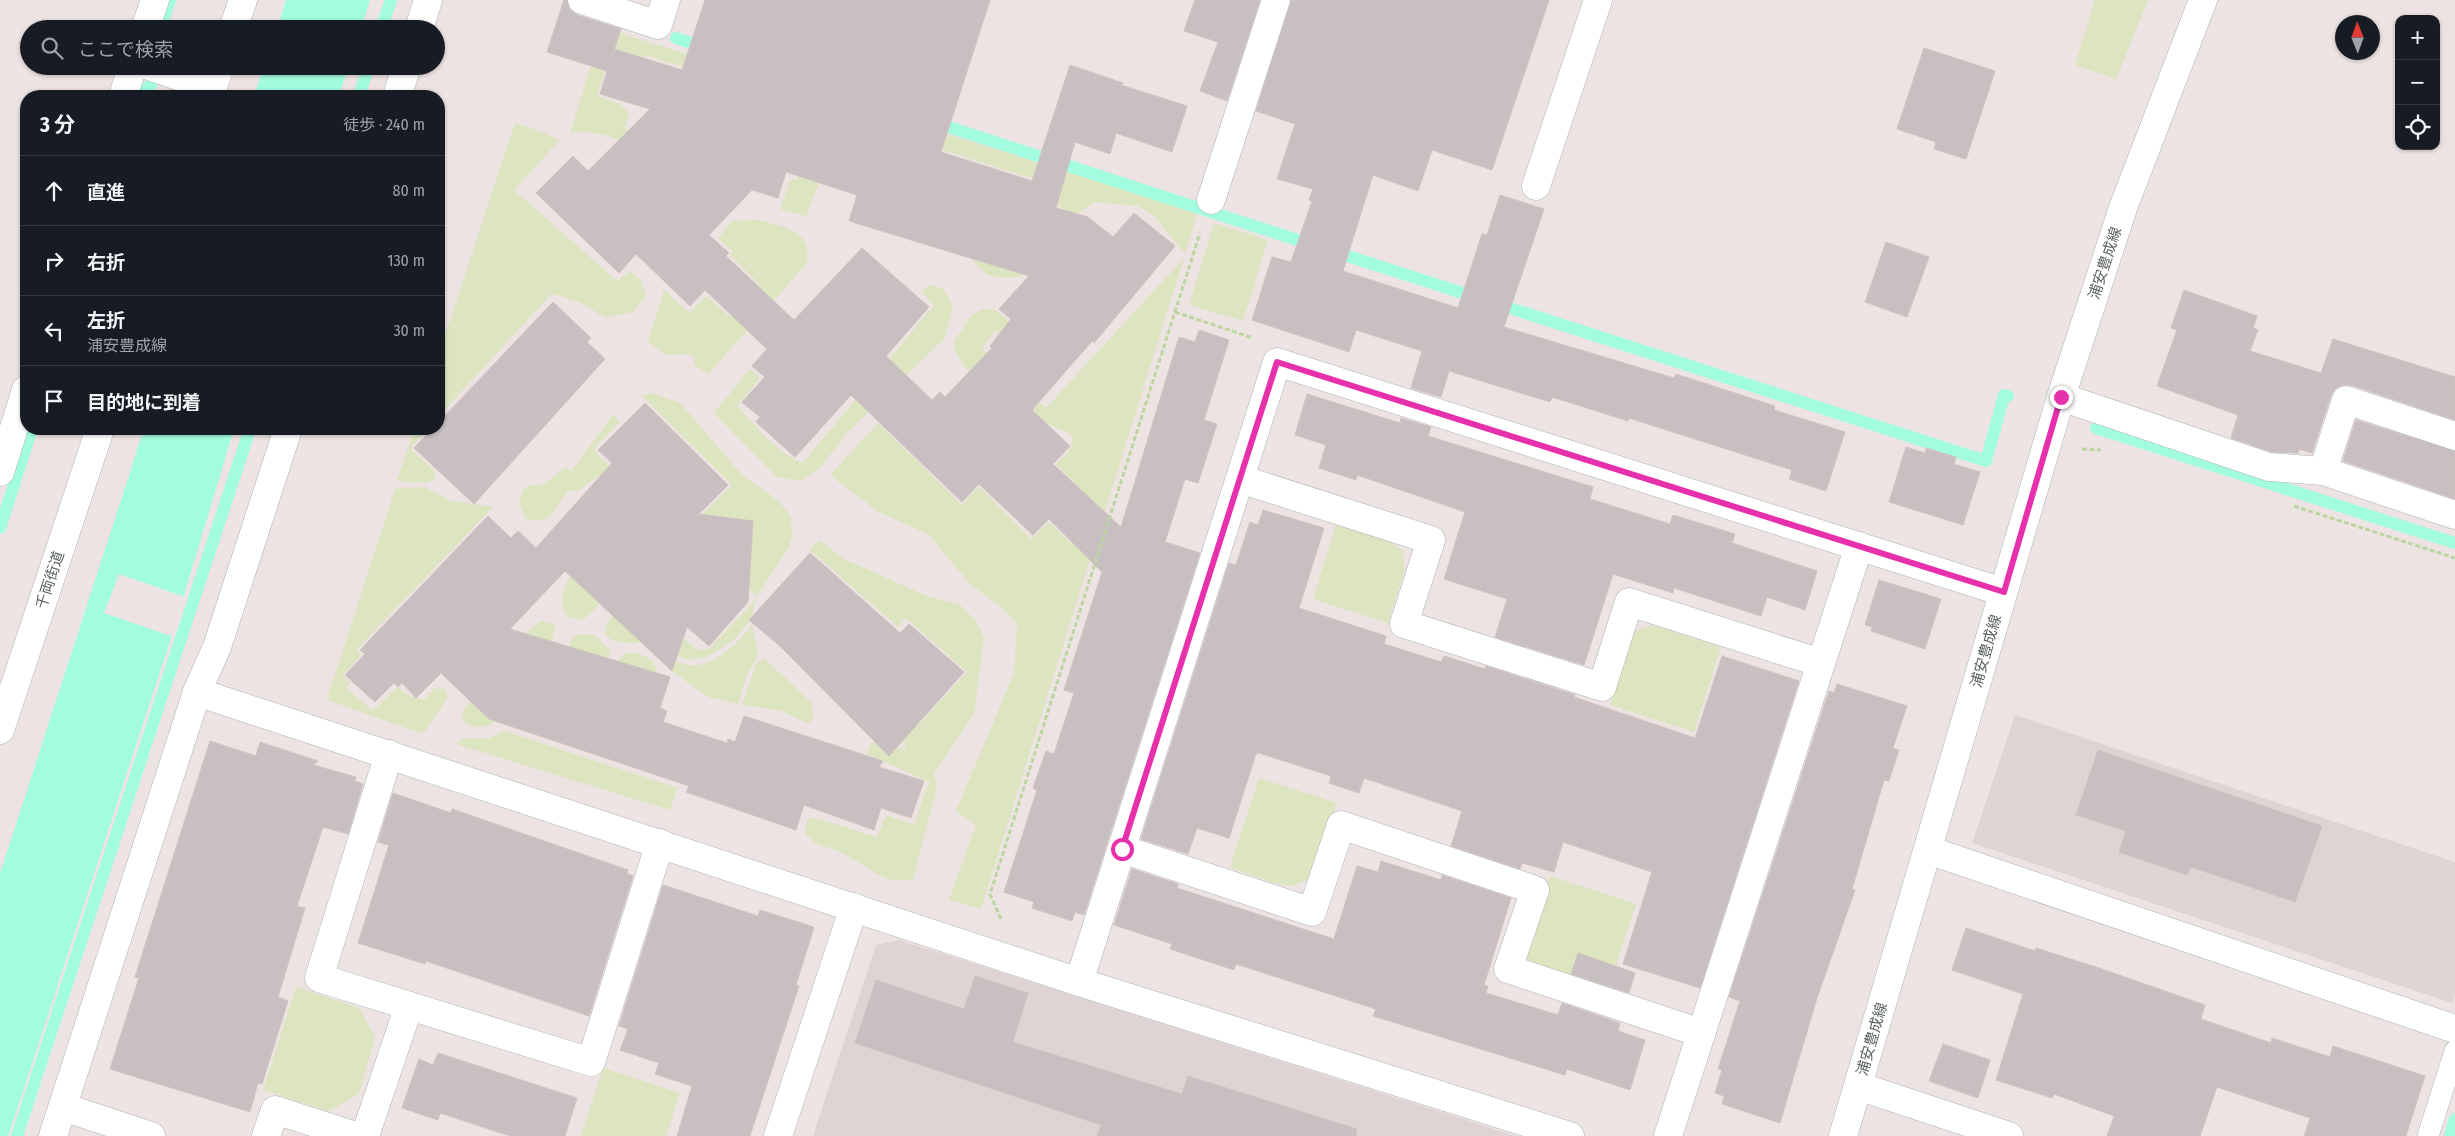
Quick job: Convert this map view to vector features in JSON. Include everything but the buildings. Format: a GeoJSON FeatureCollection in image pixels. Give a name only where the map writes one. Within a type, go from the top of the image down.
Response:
{"type":"FeatureCollection","features":[{"type":"Feature","properties":{"kind":"street"},"geometry":{"type":"LineString","coordinates":[[148,20],[155,0]]}},
{"type":"Feature","properties":{"kind":"street"},"geometry":{"type":"LineString","coordinates":[[236,20],[243,0]]}},
{"type":"Feature","properties":{"kind":"street"},"geometry":{"type":"LineString","coordinates":[[422,20],[428,0]]}},
{"type":"Feature","properties":{"kind":"street"},"geometry":{"type":"LineString","coordinates":[[582,0],[658,25],[666,0]]}},
{"type":"Feature","properties":{"kind":"street"},"geometry":{"type":"LineString","coordinates":[[1211,200],[1276,0]]}},
{"type":"Feature","properties":{"kind":"street"},"geometry":{"type":"LineString","coordinates":[[1536,186],[1598,0]]}},
{"type":"Feature","properties":{"kind":"street","name":"浦安豊成線"},"geometry":{"type":"LineString","coordinates":[[1843,1136],[2061,397],[2123,208],[2203,0]]}},
{"type":"Feature","properties":{"kind":"street"},"geometry":{"type":"LineString","coordinates":[[124,90],[129,75]]}},
{"type":"Feature","properties":{"kind":"street"},"geometry":{"type":"LineString","coordinates":[[179,75],[214,84]]}},
{"type":"Feature","properties":{"kind":"street"},"geometry":{"type":"LineString","coordinates":[[399,90],[404,75]]}},
{"type":"Feature","properties":{"kind":"street"},"geometry":{"type":"LineString","coordinates":[[1079,982],[1277,362],[2004,592]]}},
{"type":"Feature","properties":{"kind":"street"},"geometry":{"type":"LineString","coordinates":[[2061,397],[2269,467],[2323,471],[2455,516]]}},
{"type":"Feature","properties":{"kind":"street"},"geometry":{"type":"LineString","coordinates":[[2323,471],[2346,400],[2455,436]]}},
{"type":"Feature","properties":{"kind":"street"},"geometry":{"type":"LineString","coordinates":[[0,472],[20,409]]}},
{"type":"Feature","properties":{"kind":"street","name":"千両街道"},"geometry":{"type":"LineString","coordinates":[[0,730],[98,435]]}},
{"type":"Feature","properties":{"kind":"street"},"geometry":{"type":"LineString","coordinates":[[53,1136],[197,692],[217,647],[286,435]]}},
{"type":"Feature","properties":{"kind":"street"},"geometry":{"type":"LineString","coordinates":[[1240,479],[1432,540],[1404,624],[1583,681],[1602,687],[1629,602],[1821,663]]}},
{"type":"Feature","properties":{"kind":"street"},"geometry":{"type":"LineString","coordinates":[[1668,1136],[1859,546]]}},
{"type":"Feature","properties":{"kind":"street"},"geometry":{"type":"LineString","coordinates":[[197,692],[1079,982],[1570,1136]]}},
{"type":"Feature","properties":{"kind":"street"},"geometry":{"type":"LineString","coordinates":[[390,754],[319,978],[591,1062],[660,843]]}},
{"type":"Feature","properties":{"kind":"street"},"geometry":{"type":"LineString","coordinates":[[1122,849],[1312,912],[1341,826],[1535,890],[1508,969],[1701,1033]]}},
{"type":"Feature","properties":{"kind":"street"},"geometry":{"type":"LineString","coordinates":[[1928,850],[2455,1029]]}},
{"type":"Feature","properties":{"kind":"street"},"geometry":{"type":"LineString","coordinates":[[778,1136],[854,907]]}},
{"type":"Feature","properties":{"kind":"street"},"geometry":{"type":"LineString","coordinates":[[365,1136],[409,1006]]}},
{"type":"Feature","properties":{"kind":"street"},"geometry":{"type":"LineString","coordinates":[[1858,1086],[2010,1136]]}},
{"type":"Feature","properties":{"kind":"street"},"geometry":{"type":"LineString","coordinates":[[63,1108],[151,1136]]}},
{"type":"Feature","properties":{"kind":"street"},"geometry":{"type":"LineString","coordinates":[[266,1136],[275,1110],[356,1136]]}},
{"type":"Feature","properties":{"kind":"lane"},"geometry":{"type":"LineString","coordinates":[[2428,1136],[2455,1051]]}},
{"type":"Feature","properties":{"kind":"path"},"geometry":{"type":"LineString","coordinates":[[1004,926],[990,894],[1202,228]]}},
{"type":"Feature","properties":{"kind":"path"},"geometry":{"type":"LineString","coordinates":[[1175,312],[1266,342],[1277,362]]}},
{"type":"Feature","properties":{"kind":"shaded area"},"geometry":{"type":"Polygon","coordinates":[[[286,0],[370,0],[364,20],[280,20],[286,0]]]}},
{"type":"Feature","properties":{"kind":"shaded area"},"geometry":{"type":"Polygon","coordinates":[[[2095,0],[2148,0],[2116,79],[2075,65],[2095,0]]]}},
{"type":"Feature","properties":{"kind":"shaded area"},"geometry":{"type":"Polygon","coordinates":[[[603,28],[1198,212],[1185,253],[1154,216],[1138,206],[1094,202],[1061,225],[1064,209],[1058,206],[1060,196],[1036,187],[1037,180],[645,55],[642,62],[608,62],[597,96],[620,104],[629,114],[625,128],[629,134],[621,142],[610,136],[597,133],[570,133],[603,28]]]}},
{"type":"Feature","properties":{"kind":"shaded area"},"geometry":{"type":"Polygon","coordinates":[[[261,75],[346,75],[341,90],[256,90],[261,75]]]}},
{"type":"Feature","properties":{"kind":"shaded area"},"geometry":{"type":"Polygon","coordinates":[[[515,123],[545,133],[559,141],[514,190],[617,281],[630,271],[641,281],[646,296],[633,312],[605,318],[582,303],[552,293],[445,409],[445,336],[515,123]]]}},
{"type":"Feature","properties":{"kind":"shaded area"},"geometry":{"type":"Polygon","coordinates":[[[801,170],[821,178],[806,216],[780,209],[790,181],[797,179],[801,170]]]}},
{"type":"Feature","properties":{"kind":"shaded area"},"geometry":{"type":"Polygon","coordinates":[[[759,220],[787,228],[802,237],[806,244],[806,264],[708,374],[694,365],[694,357],[689,354],[667,355],[648,342],[664,290],[689,313],[706,296],[730,317],[760,285],[730,255],[733,252],[718,238],[732,221],[759,220]]]}},
{"type":"Feature","properties":{"kind":"shaded area"},"geometry":{"type":"Polygon","coordinates":[[[1214,223],[1268,240],[1243,321],[1189,305],[1214,223]]]}},
{"type":"Feature","properties":{"kind":"shaded area"},"geometry":{"type":"Polygon","coordinates":[[[977,242],[1054,242],[1020,277],[1005,277],[988,275],[978,267],[973,260],[977,242]]]}},
{"type":"Feature","properties":{"kind":"shaded area"},"geometry":{"type":"Polygon","coordinates":[[[1184,258],[981,909],[949,900],[976,825],[956,811],[1014,673],[1017,623],[999,605],[972,586],[929,535],[877,511],[830,475],[878,423],[962,505],[979,486],[1031,539],[1049,522],[1071,543],[1100,513],[1071,485],[1074,482],[1056,464],[1071,448],[1071,434],[1005,406],[964,366],[955,351],[954,341],[972,315],[981,310],[994,309],[1014,326],[1009,340],[995,331],[982,349],[1046,408],[1184,258]]]}},
{"type":"Feature","properties":{"kind":"shaded area"},"geometry":{"type":"Polygon","coordinates":[[[929,284],[943,289],[953,306],[944,339],[848,432],[819,469],[800,481],[777,477],[714,413],[750,369],[760,378],[737,406],[784,453],[803,463],[934,305],[922,292],[929,284]]]}},
{"type":"Feature","properties":{"kind":"shaded area"},"geometry":{"type":"Polygon","coordinates":[[[651,393],[680,403],[742,475],[779,501],[791,517],[792,538],[786,552],[757,596],[698,544],[676,541],[732,485],[642,396],[651,393]]]}},
{"type":"Feature","properties":{"kind":"shaded area"},"geometry":{"type":"Polygon","coordinates":[[[613,415],[620,421],[593,450],[622,478],[599,475],[578,491],[568,490],[549,518],[535,521],[525,518],[519,504],[522,492],[528,486],[544,484],[565,467],[571,471],[613,415]]]}},
{"type":"Feature","properties":{"kind":"shaded area"},"geometry":{"type":"Polygon","coordinates":[[[142,435],[232,435],[172,635],[8,1136],[0,1136],[0,874],[142,435]]]}},
{"type":"Feature","properties":{"kind":"shaded area"},"geometry":{"type":"Polygon","coordinates":[[[412,435],[422,435],[412,446],[412,450],[435,472],[434,480],[425,483],[397,481],[412,435]]]}},
{"type":"Feature","properties":{"kind":"shaded area"},"geometry":{"type":"Polygon","coordinates":[[[424,487],[451,501],[493,507],[357,649],[361,655],[343,675],[350,683],[346,688],[373,711],[397,687],[409,696],[424,700],[435,688],[445,689],[448,697],[423,734],[327,700],[395,489],[424,487]]]}},
{"type":"Feature","properties":{"kind":"shaded area"},"geometry":{"type":"Polygon","coordinates":[[[1336,525],[1389,541],[1403,552],[1405,568],[1388,623],[1313,599],[1336,525]]]}},
{"type":"Feature","properties":{"kind":"shaded area"},"geometry":{"type":"Polygon","coordinates":[[[819,540],[844,559],[927,596],[960,605],[975,620],[984,637],[974,714],[934,774],[937,787],[913,879],[902,881],[883,877],[838,851],[817,844],[805,833],[807,821],[812,817],[877,837],[886,815],[914,825],[929,782],[867,754],[872,742],[906,750],[903,741],[877,722],[895,704],[919,724],[967,672],[906,618],[898,627],[810,550],[819,540]]]}},
{"type":"Feature","properties":{"kind":"shaded area"},"geometry":{"type":"Polygon","coordinates":[[[585,558],[614,586],[595,609],[582,620],[567,617],[563,609],[562,600],[569,578],[585,558]]]}},
{"type":"Feature","properties":{"kind":"shaded area"},"geometry":{"type":"Polygon","coordinates":[[[627,596],[645,641],[625,643],[611,640],[607,636],[608,623],[627,596]]]}},
{"type":"Feature","properties":{"kind":"shaded area"},"geometry":{"type":"Polygon","coordinates":[[[756,599],[751,620],[735,639],[707,657],[687,660],[676,655],[680,634],[697,650],[709,649],[756,599]]]}},
{"type":"Feature","properties":{"kind":"shaded area"},"geometry":{"type":"Polygon","coordinates":[[[542,621],[554,624],[555,629],[545,665],[503,667],[486,717],[495,721],[492,724],[480,727],[464,723],[462,713],[511,648],[533,626],[542,621]]]}},
{"type":"Feature","properties":{"kind":"shaded area"},"geometry":{"type":"Polygon","coordinates":[[[752,625],[758,655],[748,673],[738,704],[708,697],[669,669],[662,660],[664,656],[686,665],[705,663],[724,654],[752,625]]]}},
{"type":"Feature","properties":{"kind":"shaded area"},"geometry":{"type":"Polygon","coordinates":[[[1653,625],[1721,647],[1694,732],[1610,705],[1634,631],[1653,625]]]}},
{"type":"Feature","properties":{"kind":"shaded area"},"geometry":{"type":"Polygon","coordinates":[[[595,635],[610,651],[609,659],[604,657],[596,680],[562,668],[570,643],[575,636],[595,635]]]}},
{"type":"Feature","properties":{"kind":"shaded area"},"geometry":{"type":"Polygon","coordinates":[[[633,653],[651,660],[656,668],[656,678],[618,663],[624,654],[633,653]]]}},
{"type":"Feature","properties":{"kind":"shaded area"},"geometry":{"type":"Polygon","coordinates":[[[764,658],[812,703],[813,720],[807,723],[780,710],[742,705],[756,664],[764,658]]]}},
{"type":"Feature","properties":{"kind":"shaded area"},"geometry":{"type":"Polygon","coordinates":[[[2015,715],[2455,862],[2455,994],[2452,1003],[1972,843],[2015,715]]]}},
{"type":"Feature","properties":{"kind":"shaded area"},"geometry":{"type":"Polygon","coordinates":[[[504,731],[678,788],[670,810],[456,744],[464,738],[490,738],[504,731]]]}},
{"type":"Feature","properties":{"kind":"shaded area"},"geometry":{"type":"Polygon","coordinates":[[[1259,778],[1337,803],[1317,865],[1307,880],[1290,886],[1271,882],[1230,867],[1259,778]]]}},
{"type":"Feature","properties":{"kind":"shaded area"},"geometry":{"type":"Polygon","coordinates":[[[1550,876],[1636,904],[1608,990],[1522,963],[1550,876]]]}},
{"type":"Feature","properties":{"kind":"shaded area"},"geometry":{"type":"Polygon","coordinates":[[[899,940],[1516,1136],[813,1136],[876,945],[899,940]]]}},
{"type":"Feature","properties":{"kind":"shaded area"},"geometry":{"type":"Polygon","coordinates":[[[296,987],[359,1008],[375,1037],[359,1094],[329,1111],[263,1090],[296,987]]]}},
{"type":"Feature","properties":{"kind":"shaded area"},"geometry":{"type":"Polygon","coordinates":[[[603,1068],[680,1093],[666,1136],[581,1136],[603,1068]]]}},
{"type":"Feature","properties":{"kind":"pier"},"geometry":{"type":"Polygon","coordinates":[[[119,574],[185,597],[174,637],[104,613],[119,574]]]}},
{"type":"Feature","properties":{"kind":"waterway"},"geometry":{"type":"LineString","coordinates":[[163,20],[170,0]]}},
{"type":"Feature","properties":{"kind":"waterway"},"geometry":{"type":"LineString","coordinates":[[384,20],[391,0]]}},
{"type":"Feature","properties":{"kind":"waterway"},"geometry":{"type":"LineString","coordinates":[[676,38],[707,48]]}},
{"type":"Feature","properties":{"kind":"waterway"},"geometry":{"type":"LineString","coordinates":[[144,90],[151,85],[154,75]]}},
{"type":"Feature","properties":{"kind":"waterway"},"geometry":{"type":"LineString","coordinates":[[361,90],[366,75]]}},
{"type":"Feature","properties":{"kind":"waterway"},"geometry":{"type":"LineString","coordinates":[[933,122],[1313,245]]}},
{"type":"Feature","properties":{"kind":"waterway"},"geometry":{"type":"LineString","coordinates":[[1332,251],[1986,461],[2004,395],[2008,396]]}},
{"type":"Feature","properties":{"kind":"waterway"},"geometry":{"type":"LineString","coordinates":[[2096,428],[2455,543]]}},
{"type":"Feature","properties":{"kind":"waterway"},"geometry":{"type":"LineString","coordinates":[[0,528],[30,435]]}},
{"type":"Feature","properties":{"kind":"waterway"},"geometry":{"type":"LineString","coordinates":[[17,1136],[248,435]]}},
{"type":"Feature","properties":{"kind":"waterway"},"geometry":{"type":"LineString","coordinates":[[2450,1136],[2455,1119]]}},
{"type":"Feature","properties":{"kind":"route"},"geometry":{"type":"LineString","coordinates":[[1122,849],[1277,362],[2004,592],[2061,397]]}}]}
